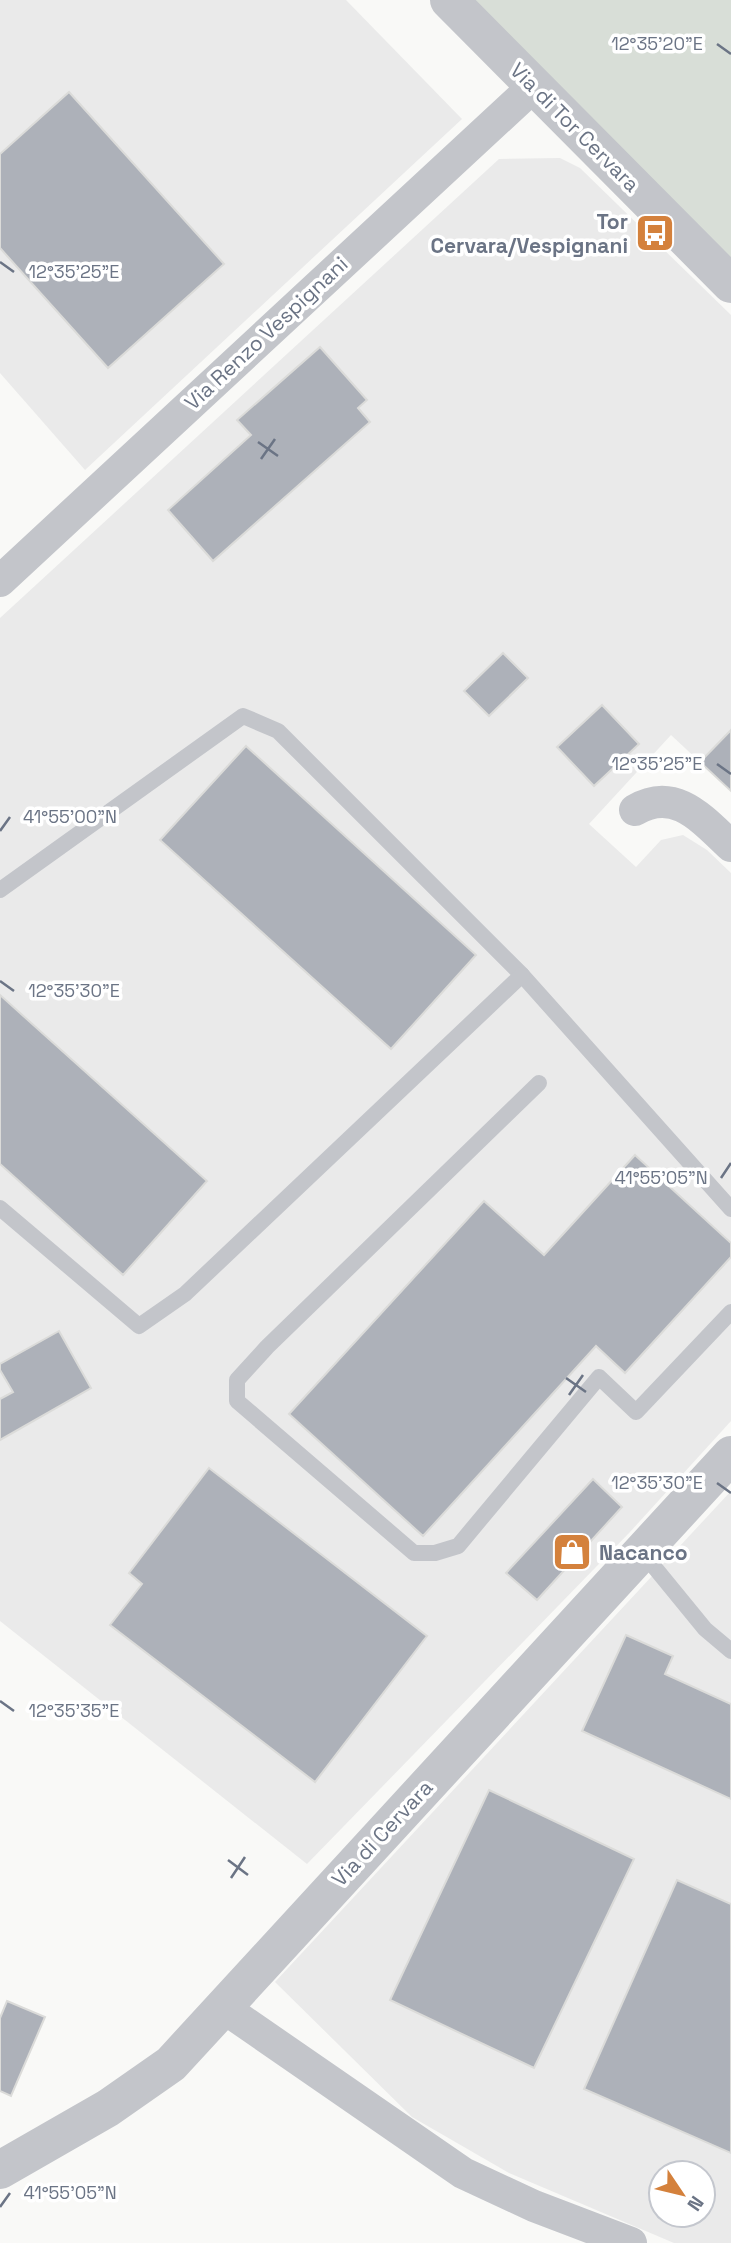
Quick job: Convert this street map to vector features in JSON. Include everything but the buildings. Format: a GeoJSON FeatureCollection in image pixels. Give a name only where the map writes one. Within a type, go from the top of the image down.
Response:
{"type":"FeatureCollection","features":[{"type":"Feature","properties":{"kind":"street","name":"Via di Tor Cervara"},"geometry":{"type":"LineString","coordinates":[[449,0],[731,284]]}},
{"type":"Feature","properties":{"kind":"street","name":"Via Renzo Vespignani"},"geometry":{"type":"LineString","coordinates":[[0,581],[534,86]]}},
{"type":"Feature","properties":{"kind":"street"},"geometry":{"type":"LineString","coordinates":[[635,810],[651,800],[674,802],[705,822],[731,846]]}},
{"type":"Feature","properties":{"kind":"street","name":"Via di Cervara"},"geometry":{"type":"LineString","coordinates":[[0,2170],[108,2108],[171,2064],[731,1455]]}},
{"type":"Feature","properties":{"kind":"street"},"geometry":{"type":"LineString","coordinates":[[224,2008],[463,2172],[534,2206],[631,2243]]}},
{"type":"Feature","properties":{"kind":"lane"},"geometry":{"type":"LineString","coordinates":[[0,890],[243,716],[278,731],[522,975],[731,1209]]}},
{"type":"Feature","properties":{"kind":"lane"},"geometry":{"type":"LineString","coordinates":[[0,1208],[139,1325],[185,1294],[522,975]]}},
{"type":"Feature","properties":{"kind":"lane"},"geometry":{"type":"LineString","coordinates":[[539,1083],[267,1348],[237,1380],[237,1401],[414,1553],[435,1553],[458,1546],[599,1377],[636,1412],[731,1312]]}},
{"type":"Feature","properties":{"kind":"lane"},"geometry":{"type":"LineString","coordinates":[[641,1551],[705,1629],[731,1651]]}},
{"type":"Feature","properties":{"kind":"shaded area"},"geometry":{"type":"Polygon","coordinates":[[[0,0],[346,0],[462,119],[85,470],[0,373],[0,0]]]}},
{"type":"Feature","properties":{"kind":"shaded area"},"geometry":{"type":"Polygon","coordinates":[[[469,0],[731,0],[731,260],[469,0]]]}},
{"type":"Feature","properties":{"kind":"shaded area"},"geometry":{"type":"Polygon","coordinates":[[[560,158],[580,168],[731,315],[731,791],[671,735],[589,824],[636,867],[661,840],[683,835],[707,850],[731,873],[731,1421],[630,1532],[307,1864],[0,1621],[0,618],[499,159],[560,158]]]}},
{"type":"Feature","properties":{"kind":"shaded area"},"geometry":{"type":"Polygon","coordinates":[[[731,1491],[731,2243],[674,2243],[509,2173],[412,2117],[275,1982],[731,1491]]]}},
{"type":"Feature","properties":{"kind":"place","name":"Tor Cervara/Vespignani"},"geometry":{"type":"Point","coordinates":[655,233]}},
{"type":"Feature","properties":{"kind":"place","name":"Nacanco"},"geometry":{"type":"Point","coordinates":[572,1552]}}]}
